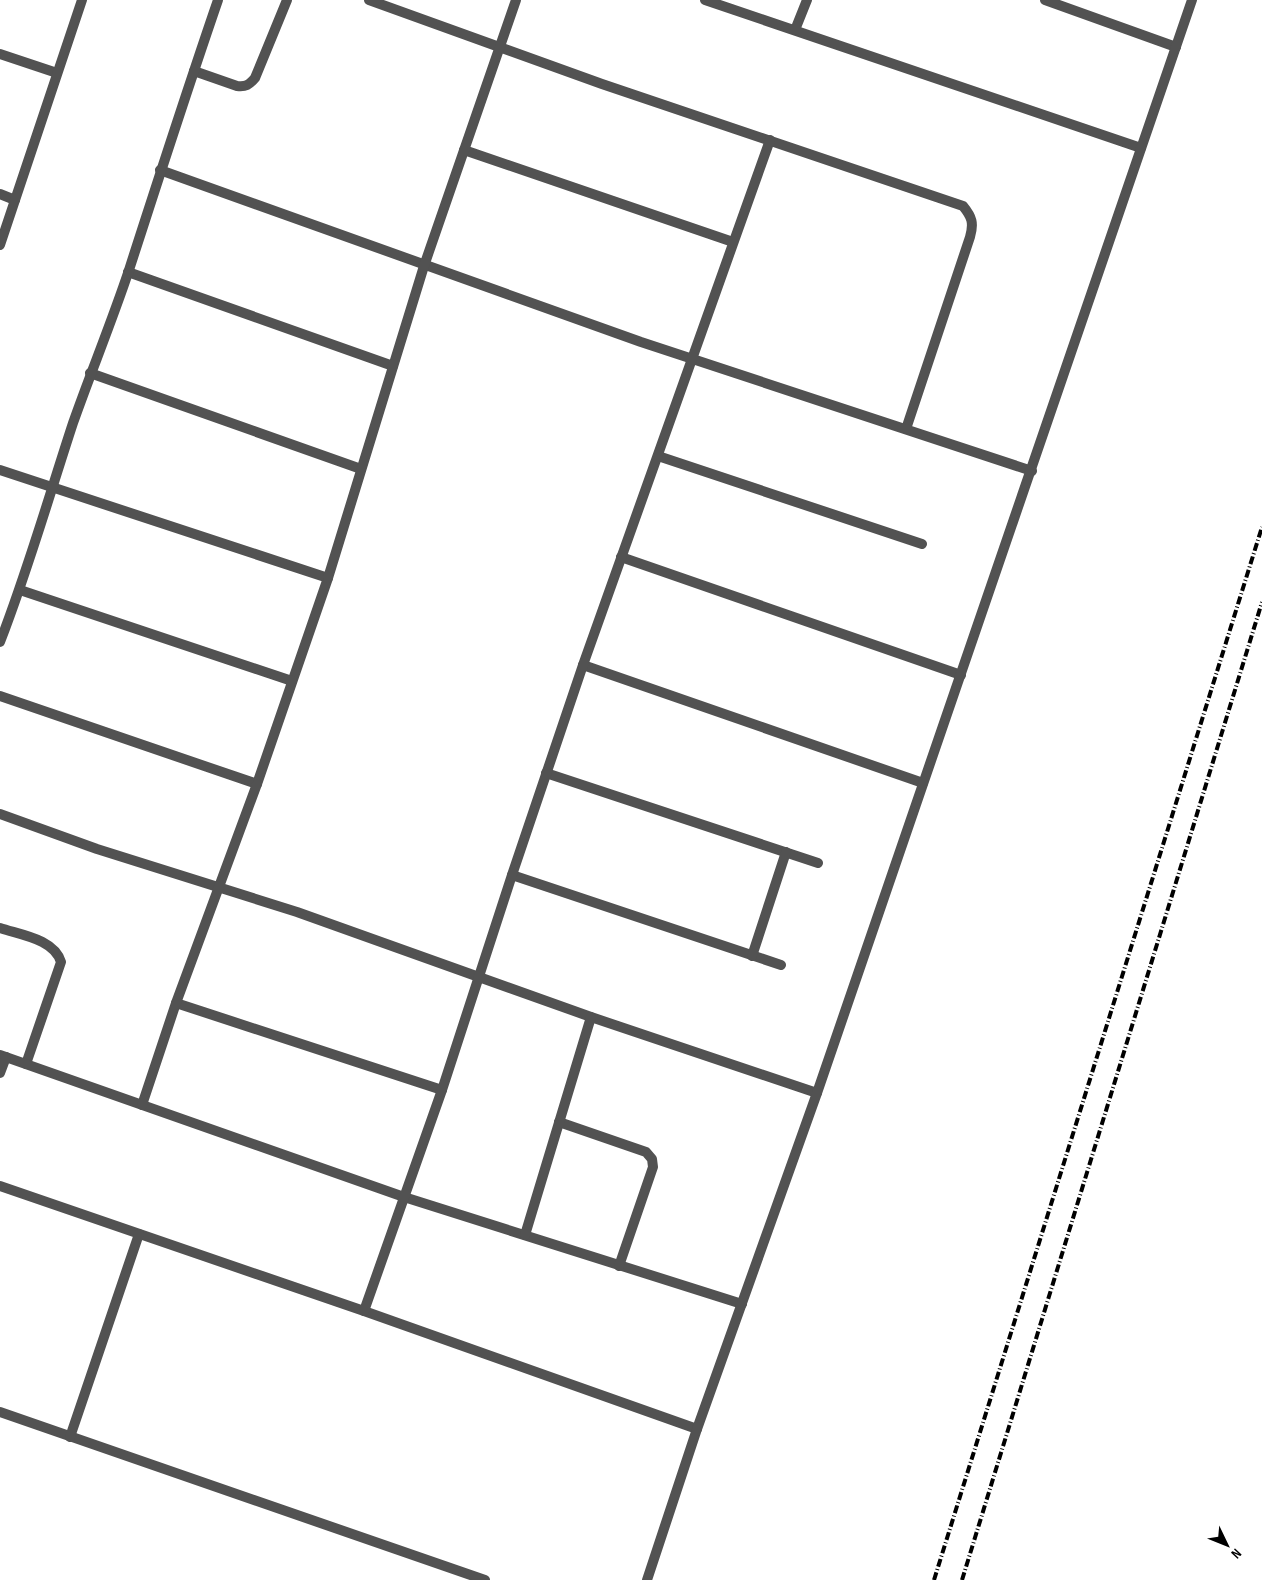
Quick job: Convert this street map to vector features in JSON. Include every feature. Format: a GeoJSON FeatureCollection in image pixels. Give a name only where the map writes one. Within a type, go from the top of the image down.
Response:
{"type":"FeatureCollection","features":[{"type":"Feature","properties":{"kind":"street"},"geometry":{"type":"LineString","coordinates":[[0,244],[82,0]]}},
{"type":"Feature","properties":{"kind":"street"},"geometry":{"type":"LineString","coordinates":[[0,642],[20,590],[90,373],[128,272],[160,170],[218,0]]}},
{"type":"Feature","properties":{"kind":"street"},"geometry":{"type":"LineString","coordinates":[[194,71],[237,86],[244,87],[250,84],[255,78],[287,0]]}},
{"type":"Feature","properties":{"kind":"street"},"geometry":{"type":"LineString","coordinates":[[369,0],[602,84],[963,206],[970,215],[973,224],[970,237],[906,429]]}},
{"type":"Feature","properties":{"kind":"street"},"geometry":{"type":"LineString","coordinates":[[142,1105],[176,1003],[257,784],[328,578],[424,266],[516,0]]}},
{"type":"Feature","properties":{"kind":"street"},"geometry":{"type":"LineString","coordinates":[[705,0],[1141,148]]}},
{"type":"Feature","properties":{"kind":"street"},"geometry":{"type":"LineString","coordinates":[[795,30],[806,0]]}},
{"type":"Feature","properties":{"kind":"street"},"geometry":{"type":"LineString","coordinates":[[1045,0],[1176,47]]}},
{"type":"Feature","properties":{"kind":"street"},"geometry":{"type":"LineString","coordinates":[[647,1580],[697,1429],[817,1093],[1032,471],[1192,0]]}},
{"type":"Feature","properties":{"kind":"street"},"geometry":{"type":"LineString","coordinates":[[0,54],[57,73]]}},
{"type":"Feature","properties":{"kind":"street"},"geometry":{"type":"LineString","coordinates":[[364,1311],[442,1090],[583,665],[658,456],[691,357],[770,140]]}},
{"type":"Feature","properties":{"kind":"street"},"geometry":{"type":"LineString","coordinates":[[464,150],[733,242]]}},
{"type":"Feature","properties":{"kind":"street"},"geometry":{"type":"LineString","coordinates":[[160,170],[424,266],[1032,471]]}},
{"type":"Feature","properties":{"kind":"street"},"geometry":{"type":"LineString","coordinates":[[0,194],[15,200]]}},
{"type":"Feature","properties":{"kind":"street"},"geometry":{"type":"LineString","coordinates":[[128,272],[393,366]]}},
{"type":"Feature","properties":{"kind":"street"},"geometry":{"type":"LineString","coordinates":[[90,373],[361,469]]}},
{"type":"Feature","properties":{"kind":"street"},"geometry":{"type":"LineString","coordinates":[[658,456],[922,544]]}},
{"type":"Feature","properties":{"kind":"street"},"geometry":{"type":"LineString","coordinates":[[0,470],[328,578]]}},
{"type":"Feature","properties":{"kind":"street"},"geometry":{"type":"LineString","coordinates":[[621,557],[961,676]]}},
{"type":"Feature","properties":{"kind":"street"},"geometry":{"type":"LineString","coordinates":[[20,590],[292,681]]}},
{"type":"Feature","properties":{"kind":"street"},"geometry":{"type":"LineString","coordinates":[[583,665],[923,783]]}},
{"type":"Feature","properties":{"kind":"street"},"geometry":{"type":"LineString","coordinates":[[0,696],[257,784]]}},
{"type":"Feature","properties":{"kind":"street"},"geometry":{"type":"LineString","coordinates":[[546,773],[818,863]]}},
{"type":"Feature","properties":{"kind":"street"},"geometry":{"type":"LineString","coordinates":[[0,814],[97,849],[297,912],[478,977],[817,1093]]}},
{"type":"Feature","properties":{"kind":"street"},"geometry":{"type":"LineString","coordinates":[[752,956],[786,852]]}},
{"type":"Feature","properties":{"kind":"street"},"geometry":{"type":"LineString","coordinates":[[512,875],[781,965]]}},
{"type":"Feature","properties":{"kind":"street"},"geometry":{"type":"LineString","coordinates":[[0,928],[50,945],[58,952],[60,962],[26,1064]]}},
{"type":"Feature","properties":{"kind":"street"},"geometry":{"type":"LineString","coordinates":[[176,1003],[442,1090]]}},
{"type":"Feature","properties":{"kind":"street"},"geometry":{"type":"LineString","coordinates":[[525,1235],[591,1016]]}},
{"type":"Feature","properties":{"kind":"street"},"geometry":{"type":"LineString","coordinates":[[0,1073],[3,1056],[404,1197],[742,1304]]}},
{"type":"Feature","properties":{"kind":"street"},"geometry":{"type":"LineString","coordinates":[[560,1122],[646,1152],[652,1159],[653,1167],[619,1266]]}},
{"type":"Feature","properties":{"kind":"street"},"geometry":{"type":"LineString","coordinates":[[0,1186],[364,1311],[697,1429]]}},
{"type":"Feature","properties":{"kind":"street"},"geometry":{"type":"LineString","coordinates":[[70,1437],[139,1234]]}},
{"type":"Feature","properties":{"kind":"street"},"geometry":{"type":"LineString","coordinates":[[0,1412],[485,1580]]}},
{"type":"Feature","properties":{"kind":"railway"},"geometry":{"type":"LineString","coordinates":[[934,1580],[1262,527]]}},
{"type":"Feature","properties":{"kind":"railway"},"geometry":{"type":"LineString","coordinates":[[962,1580],[1262,602]]}}]}
